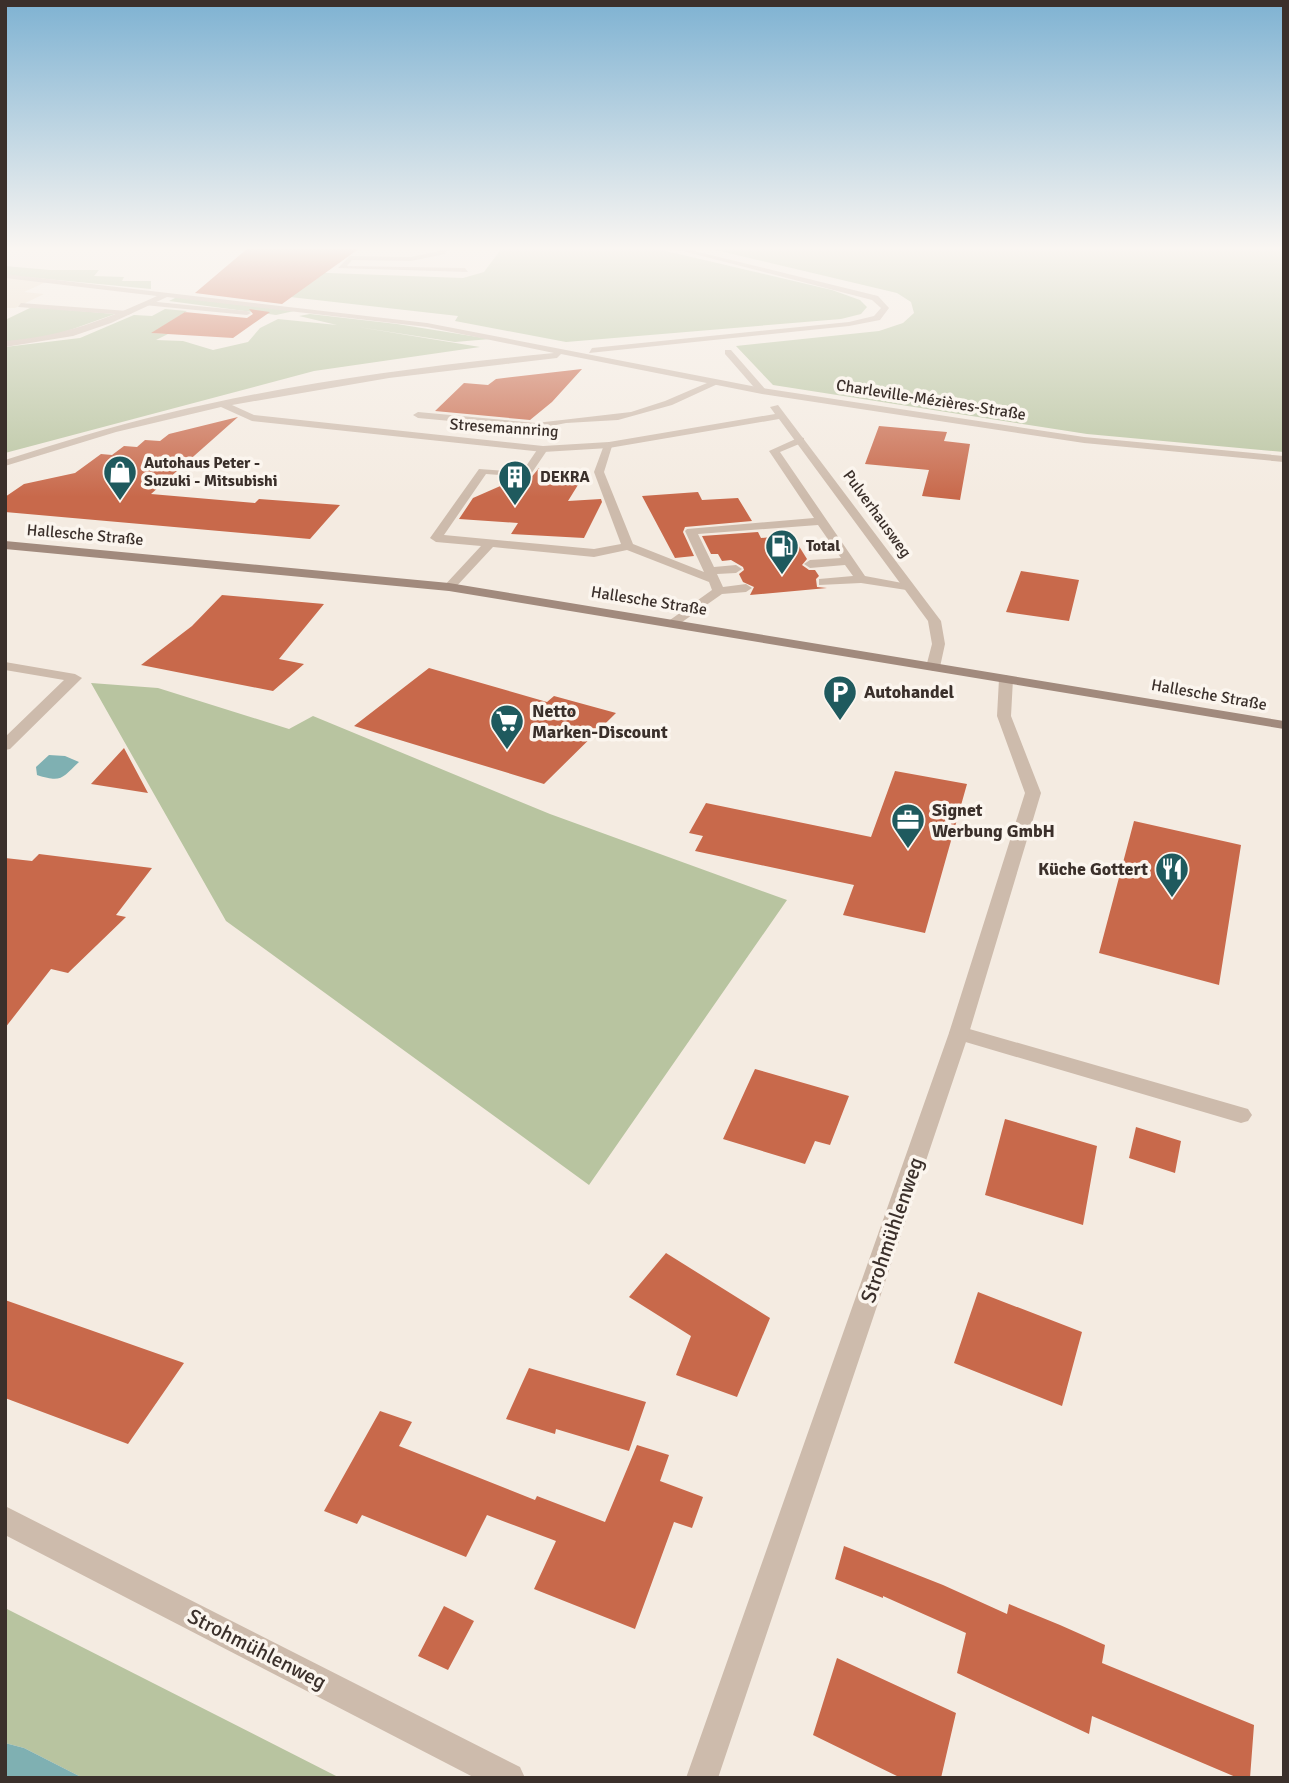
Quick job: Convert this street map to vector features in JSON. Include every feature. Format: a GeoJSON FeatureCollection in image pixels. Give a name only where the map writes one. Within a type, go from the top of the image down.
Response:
{"type":"FeatureCollection","features":[{"type":"Feature","properties":{"kind":"main road","name":"Hallesche Straße"},"geometry":{"type":"LineString","coordinates":[[5,545],[449,587],[1284,726]]}},
{"type":"Feature","properties":{"kind":"street"},"geometry":{"type":"LineString","coordinates":[[5,344],[30,343],[84,331]]}},
{"type":"Feature","properties":{"kind":"street","name":"Charleville-Mézières-Straße"},"geometry":{"type":"LineString","coordinates":[[461,331],[762,391],[1084,440],[1284,458]]}},
{"type":"Feature","properties":{"kind":"street"},"geometry":{"type":"LineString","coordinates":[[5,463],[113,430],[356,380],[442,367],[781,331]]}},
{"type":"Feature","properties":{"kind":"street","name":"Pulverhausweg"},"geometry":{"type":"LineString","coordinates":[[728,352],[782,416],[934,621],[939,633],[939,652],[933,667]]}},
{"type":"Feature","properties":{"kind":"street"},"geometry":{"type":"LineString","coordinates":[[418,415],[536,426],[552,421],[620,416],[664,407],[717,382]]}},
{"type":"Feature","properties":{"kind":"street","name":"Stresemannring"},"geometry":{"type":"LineString","coordinates":[[225,405],[252,418],[543,449],[609,445],[782,416]]}},
{"type":"Feature","properties":{"kind":"street"},"geometry":{"type":"LineString","coordinates":[[800,440],[774,450],[861,579]]}},
{"type":"Feature","properties":{"kind":"street"},"geometry":{"type":"LineString","coordinates":[[609,445],[600,472],[628,545]]}},
{"type":"Feature","properties":{"kind":"street"},"geometry":{"type":"LineString","coordinates":[[543,449],[525,475],[483,471],[436,538],[594,553],[628,545],[714,581],[746,588]]}},
{"type":"Feature","properties":{"kind":"street"},"geometry":{"type":"LineString","coordinates":[[714,581],[691,531],[821,521]]}},
{"type":"Feature","properties":{"kind":"street"},"geometry":{"type":"LineString","coordinates":[[449,587],[490,543]]}},
{"type":"Feature","properties":{"kind":"street"},"geometry":{"type":"LineString","coordinates":[[810,564],[849,561]]}},
{"type":"Feature","properties":{"kind":"street"},"geometry":{"type":"LineString","coordinates":[[675,623],[714,581],[736,569]]}},
{"type":"Feature","properties":{"kind":"street"},"geometry":{"type":"LineString","coordinates":[[823,582],[861,579],[909,588]]}},
{"type":"Feature","properties":{"kind":"street"},"geometry":{"type":"LineString","coordinates":[[5,666],[75,678],[5,746]]}},
{"type":"Feature","properties":{"kind":"street","name":"Strohmühlenweg"},"geometry":{"type":"LineString","coordinates":[[702,1778],[959,1033],[1033,793],[1004,716],[1006,679]]}},
{"type":"Feature","properties":{"kind":"street"},"geometry":{"type":"LineString","coordinates":[[959,1033],[1241,1115]]}},
{"type":"Feature","properties":{"kind":"street","name":"Strohmühlenweg"},"geometry":{"type":"LineString","coordinates":[[5,1520],[509,1778]]}},
{"type":"Feature","properties":{"kind":"green space"},"geometry":{"type":"Polygon","coordinates":[[[5,331],[67,331],[42,340],[5,342],[5,331]]]}},
{"type":"Feature","properties":{"kind":"green space"},"geometry":{"type":"Polygon","coordinates":[[[96,331],[155,331],[152,333],[168,334],[156,340],[183,341],[213,350],[248,342],[257,331],[384,331],[480,347],[314,371],[5,453],[5,347],[80,338],[96,331]]]}},
{"type":"Feature","properties":{"kind":"green space"},"geometry":{"type":"Polygon","coordinates":[[[385,331],[442,331],[490,339],[455,342],[385,331]]]}},
{"type":"Feature","properties":{"kind":"green space"},"geometry":{"type":"Polygon","coordinates":[[[509,331],[695,331],[566,342],[509,331]]]}},
{"type":"Feature","properties":{"kind":"green space"},"geometry":{"type":"Polygon","coordinates":[[[877,331],[1284,331],[1284,452],[1087,434],[773,385],[736,346],[877,331]]]}},
{"type":"Feature","properties":{"kind":"green space"},"geometry":{"type":"Polygon","coordinates":[[[91,683],[158,688],[289,729],[313,716],[550,814],[787,900],[589,1185],[226,921],[91,683]]]}},
{"type":"Feature","properties":{"kind":"green space"},"geometry":{"type":"Polygon","coordinates":[[[5,1608],[340,1778],[83,1778],[24,1748],[5,1743],[5,1608]]]}},
{"type":"Feature","properties":{"kind":"water"},"geometry":{"type":"Polygon","coordinates":[[[49,755],[65,756],[79,762],[61,778],[52,779],[37,775],[36,767],[49,755]]]}},
{"type":"Feature","properties":{"kind":"water"},"geometry":{"type":"Polygon","coordinates":[[[5,1743],[24,1748],[83,1778],[5,1778],[5,1743]]]}},
{"type":"Feature","properties":{"kind":"building"},"geometry":{"type":"Polygon","coordinates":[[[154,331],[243,331],[233,338],[151,333],[154,331]]]}},
{"type":"Feature","properties":{"kind":"building"},"geometry":{"type":"Polygon","coordinates":[[[582,369],[552,402],[530,420],[435,411],[464,383],[488,385],[496,379],[582,369]]]}},
{"type":"Feature","properties":{"kind":"building"},"geometry":{"type":"Polygon","coordinates":[[[238,417],[151,494],[255,503],[259,499],[340,505],[310,539],[5,512],[5,497],[24,484],[75,473],[101,454],[112,455],[124,446],[137,447],[145,440],[160,441],[169,434],[238,417]]]}},
{"type":"Feature","properties":{"kind":"building"},"geometry":{"type":"Polygon","coordinates":[[[879,426],[947,432],[944,441],[970,444],[960,500],[922,496],[929,470],[865,464],[879,426]]]}},
{"type":"Feature","properties":{"kind":"building"},"geometry":{"type":"Polygon","coordinates":[[[539,468],[586,472],[568,501],[601,499],[602,502],[584,538],[511,534],[518,523],[459,519],[473,498],[516,479],[529,480],[539,468]]]}},
{"type":"Feature","properties":{"kind":"building"},"geometry":{"type":"Polygon","coordinates":[[[698,492],[702,500],[738,498],[752,521],[685,527],[683,532],[694,556],[675,558],[642,496],[698,492]]]}},
{"type":"Feature","properties":{"kind":"building"},"geometry":{"type":"Polygon","coordinates":[[[758,532],[761,538],[792,535],[807,559],[802,565],[809,570],[815,570],[819,576],[816,579],[817,587],[827,588],[750,595],[754,587],[743,582],[739,574],[744,570],[743,567],[731,560],[722,561],[718,554],[711,554],[702,536],[758,532]]]}},
{"type":"Feature","properties":{"kind":"building"},"geometry":{"type":"Polygon","coordinates":[[[1021,571],[1079,580],[1069,621],[1006,612],[1021,571]]]}},
{"type":"Feature","properties":{"kind":"building"},"geometry":{"type":"Polygon","coordinates":[[[222,595],[324,604],[279,659],[304,664],[273,691],[141,665],[192,626],[222,595]]]}},
{"type":"Feature","properties":{"kind":"building","name":"Netto Marken-Discount"},"geometry":{"type":"Polygon","coordinates":[[[429,668],[547,702],[554,696],[616,713],[544,784],[354,726],[429,668]]]}},
{"type":"Feature","properties":{"kind":"building"},"geometry":{"type":"Polygon","coordinates":[[[124,748],[148,793],[91,784],[124,748]]]}},
{"type":"Feature","properties":{"kind":"building"},"geometry":{"type":"Polygon","coordinates":[[[895,771],[967,784],[925,933],[843,915],[854,885],[695,851],[703,836],[689,833],[706,803],[871,837],[895,771]]]}},
{"type":"Feature","properties":{"kind":"building","name":"Küche Gottert"},"geometry":{"type":"Polygon","coordinates":[[[1134,821],[1241,845],[1219,985],[1099,953],[1134,821]]]}},
{"type":"Feature","properties":{"kind":"building"},"geometry":{"type":"Polygon","coordinates":[[[39,854],[152,868],[116,915],[126,917],[68,973],[51,969],[5,1028],[5,858],[32,861],[39,854]]]}},
{"type":"Feature","properties":{"kind":"building"},"geometry":{"type":"Polygon","coordinates":[[[755,1069],[849,1096],[830,1145],[815,1141],[805,1164],[723,1139],[755,1069]]]}},
{"type":"Feature","properties":{"kind":"building"},"geometry":{"type":"Polygon","coordinates":[[[1005,1119],[1097,1146],[1083,1225],[985,1195],[1005,1119]]]}},
{"type":"Feature","properties":{"kind":"building"},"geometry":{"type":"Polygon","coordinates":[[[1136,1127],[1181,1141],[1175,1173],[1129,1158],[1136,1127]]]}},
{"type":"Feature","properties":{"kind":"building"},"geometry":{"type":"Polygon","coordinates":[[[666,1253],[770,1318],[737,1397],[676,1375],[691,1336],[629,1297],[666,1253]]]}},
{"type":"Feature","properties":{"kind":"building"},"geometry":{"type":"Polygon","coordinates":[[[978,1292],[1082,1332],[1062,1406],[954,1363],[978,1292]]]}},
{"type":"Feature","properties":{"kind":"building"},"geometry":{"type":"Polygon","coordinates":[[[5,1300],[184,1363],[128,1444],[5,1398],[5,1300]]]}},
{"type":"Feature","properties":{"kind":"building"},"geometry":{"type":"Polygon","coordinates":[[[529,1368],[646,1402],[629,1451],[556,1429],[555,1434],[506,1419],[529,1368]]]}},
{"type":"Feature","properties":{"kind":"building"},"geometry":{"type":"Polygon","coordinates":[[[380,1411],[412,1422],[399,1446],[535,1500],[537,1496],[605,1522],[637,1445],[669,1455],[660,1481],[703,1497],[692,1528],[674,1522],[635,1629],[534,1589],[556,1541],[487,1515],[466,1557],[362,1515],[357,1524],[324,1511],[380,1411]]]}},
{"type":"Feature","properties":{"kind":"building"},"geometry":{"type":"Polygon","coordinates":[[[844,1546],[943,1585],[1007,1614],[1009,1604],[1060,1625],[1105,1645],[1102,1663],[1254,1725],[1250,1778],[1238,1778],[1092,1716],[1089,1734],[957,1673],[966,1633],[883,1596],[835,1579],[844,1546]]]}},
{"type":"Feature","properties":{"kind":"building"},"geometry":{"type":"Polygon","coordinates":[[[444,1606],[474,1621],[448,1670],[418,1656],[444,1606]]]}},
{"type":"Feature","properties":{"kind":"building"},"geometry":{"type":"Polygon","coordinates":[[[837,1658],[956,1713],[941,1778],[901,1778],[813,1735],[837,1658]]]}},
{"type":"Feature","properties":{"kind":"place","name":"Autohaus Peter - Suzuki - Mitsubishi"},"geometry":{"type":"Point","coordinates":[120,502]}},
{"type":"Feature","properties":{"kind":"place","name":"DEKRA"},"geometry":{"type":"Point","coordinates":[515,507]}},
{"type":"Feature","properties":{"kind":"place","name":"Total"},"geometry":{"type":"Point","coordinates":[782,576]}},
{"type":"Feature","properties":{"kind":"place","name":"Autohandel"},"geometry":{"type":"Point","coordinates":[840,722]}},
{"type":"Feature","properties":{"kind":"place","name":"Netto Marken-Discount"},"geometry":{"type":"Point","coordinates":[507,751]}},
{"type":"Feature","properties":{"kind":"place","name":"Signet Werbung GmbH"},"geometry":{"type":"Point","coordinates":[908,850]}},
{"type":"Feature","properties":{"kind":"place","name":"Küche Gottert"},"geometry":{"type":"Point","coordinates":[1172,899]}}]}
